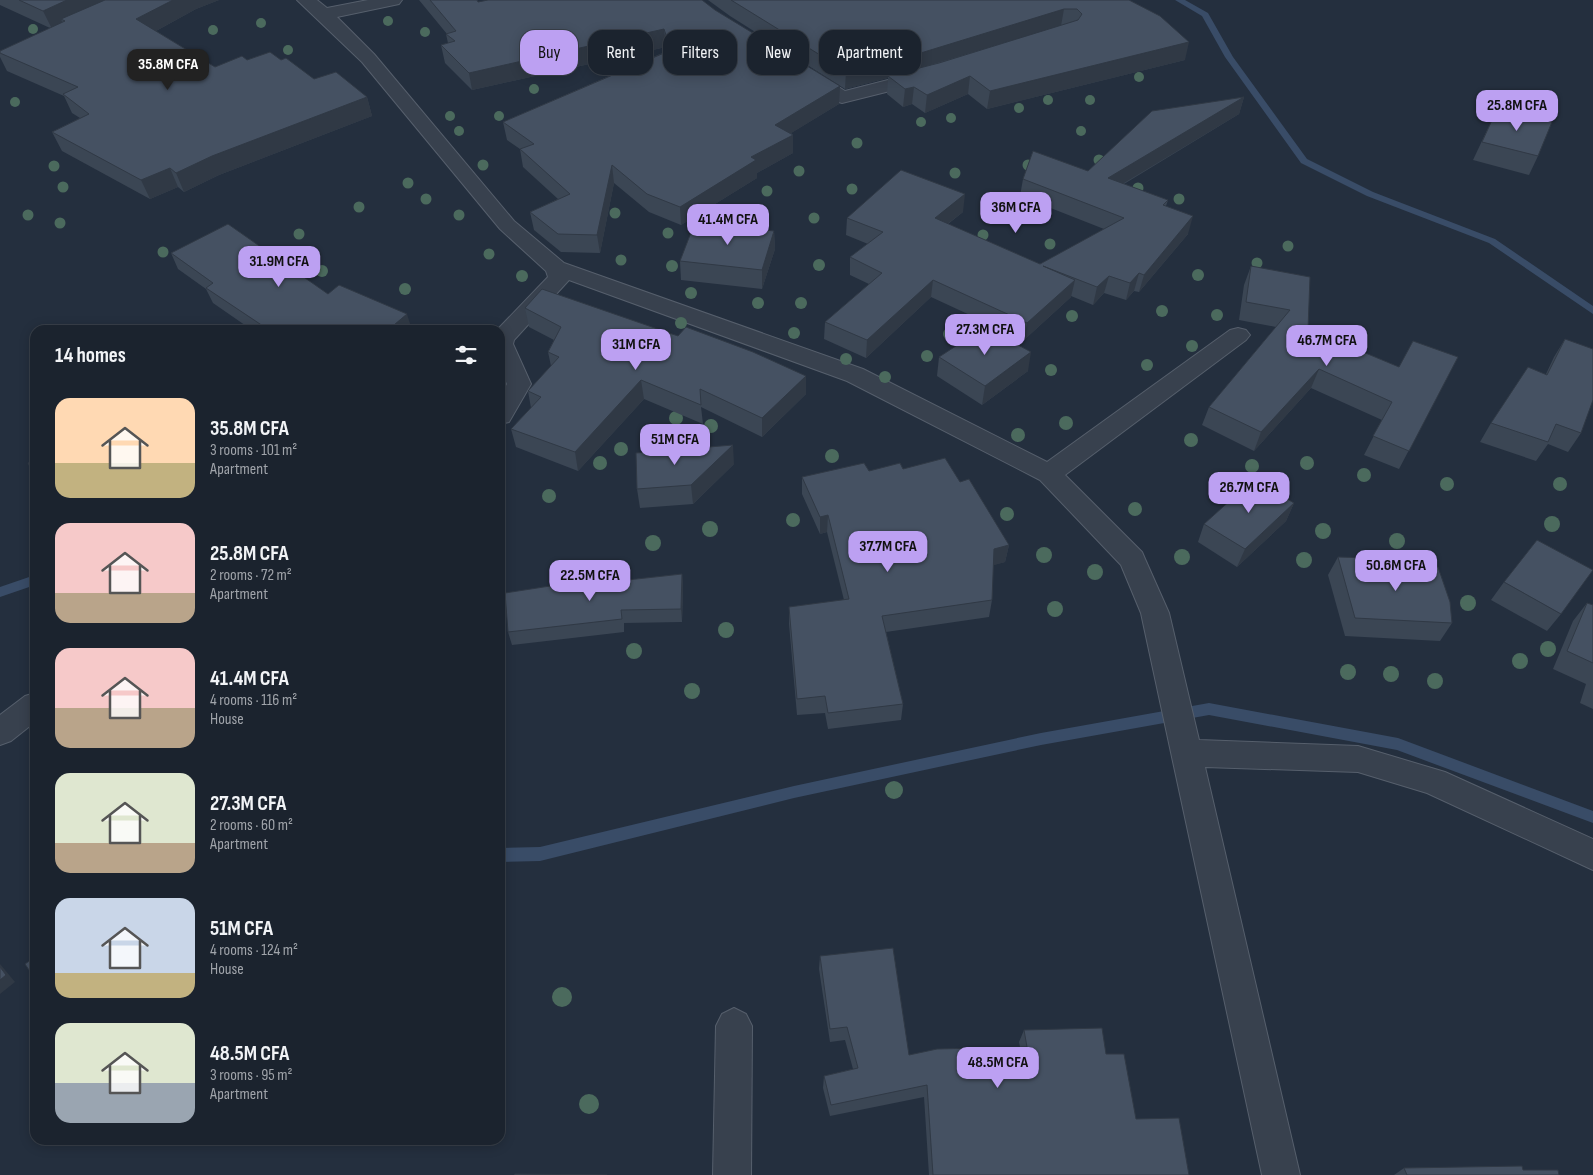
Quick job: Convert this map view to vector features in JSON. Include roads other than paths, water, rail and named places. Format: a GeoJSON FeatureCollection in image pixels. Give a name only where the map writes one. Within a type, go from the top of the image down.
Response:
{"type":"FeatureCollection","features":[{"type":"Feature","properties":{"kind":"street"},"geometry":{"type":"LineString","coordinates":[[306,0],[324,14],[368,58],[507,225],[556,268],[856,375],[1049,474],[1132,559],[1155,613],[1281,1175]]}},
{"type":"Feature","properties":{"kind":"street"},"geometry":{"type":"LineString","coordinates":[[324,14],[393,0]]}},
{"type":"Feature","properties":{"kind":"street"},"geometry":{"type":"LineString","coordinates":[[808,75],[842,96],[939,72]]}},
{"type":"Feature","properties":{"kind":"street"},"geometry":{"type":"LineString","coordinates":[[505,336],[558,278],[556,268]]}},
{"type":"Feature","properties":{"kind":"street"},"geometry":{"type":"LineString","coordinates":[[1049,474],[1238,335]]}},
{"type":"Feature","properties":{"kind":"street"},"geometry":{"type":"LineString","coordinates":[[505,353],[518,384],[518,390],[505,409]]}},
{"type":"Feature","properties":{"kind":"street"},"geometry":{"type":"LineString","coordinates":[[0,732],[30,709]]}},
{"type":"Feature","properties":{"kind":"street"},"geometry":{"type":"LineString","coordinates":[[1187,753],[1358,759],[1434,782],[1593,855]]}},
{"type":"Feature","properties":{"kind":"street"},"geometry":{"type":"LineString","coordinates":[[732,1175],[734,1026]]}},
{"type":"Feature","properties":{"kind":"waterway"},"geometry":{"type":"LineString","coordinates":[[1179,0],[1205,15],[1229,57],[1304,161],[1370,194],[1492,241],[1593,311]]}},
{"type":"Feature","properties":{"kind":"waterway"},"geometry":{"type":"LineString","coordinates":[[0,592],[30,582]]}},
{"type":"Feature","properties":{"kind":"waterway"},"geometry":{"type":"LineString","coordinates":[[505,855],[540,854],[794,792],[1041,739],[1209,709],[1398,744],[1593,817]]}}]}
